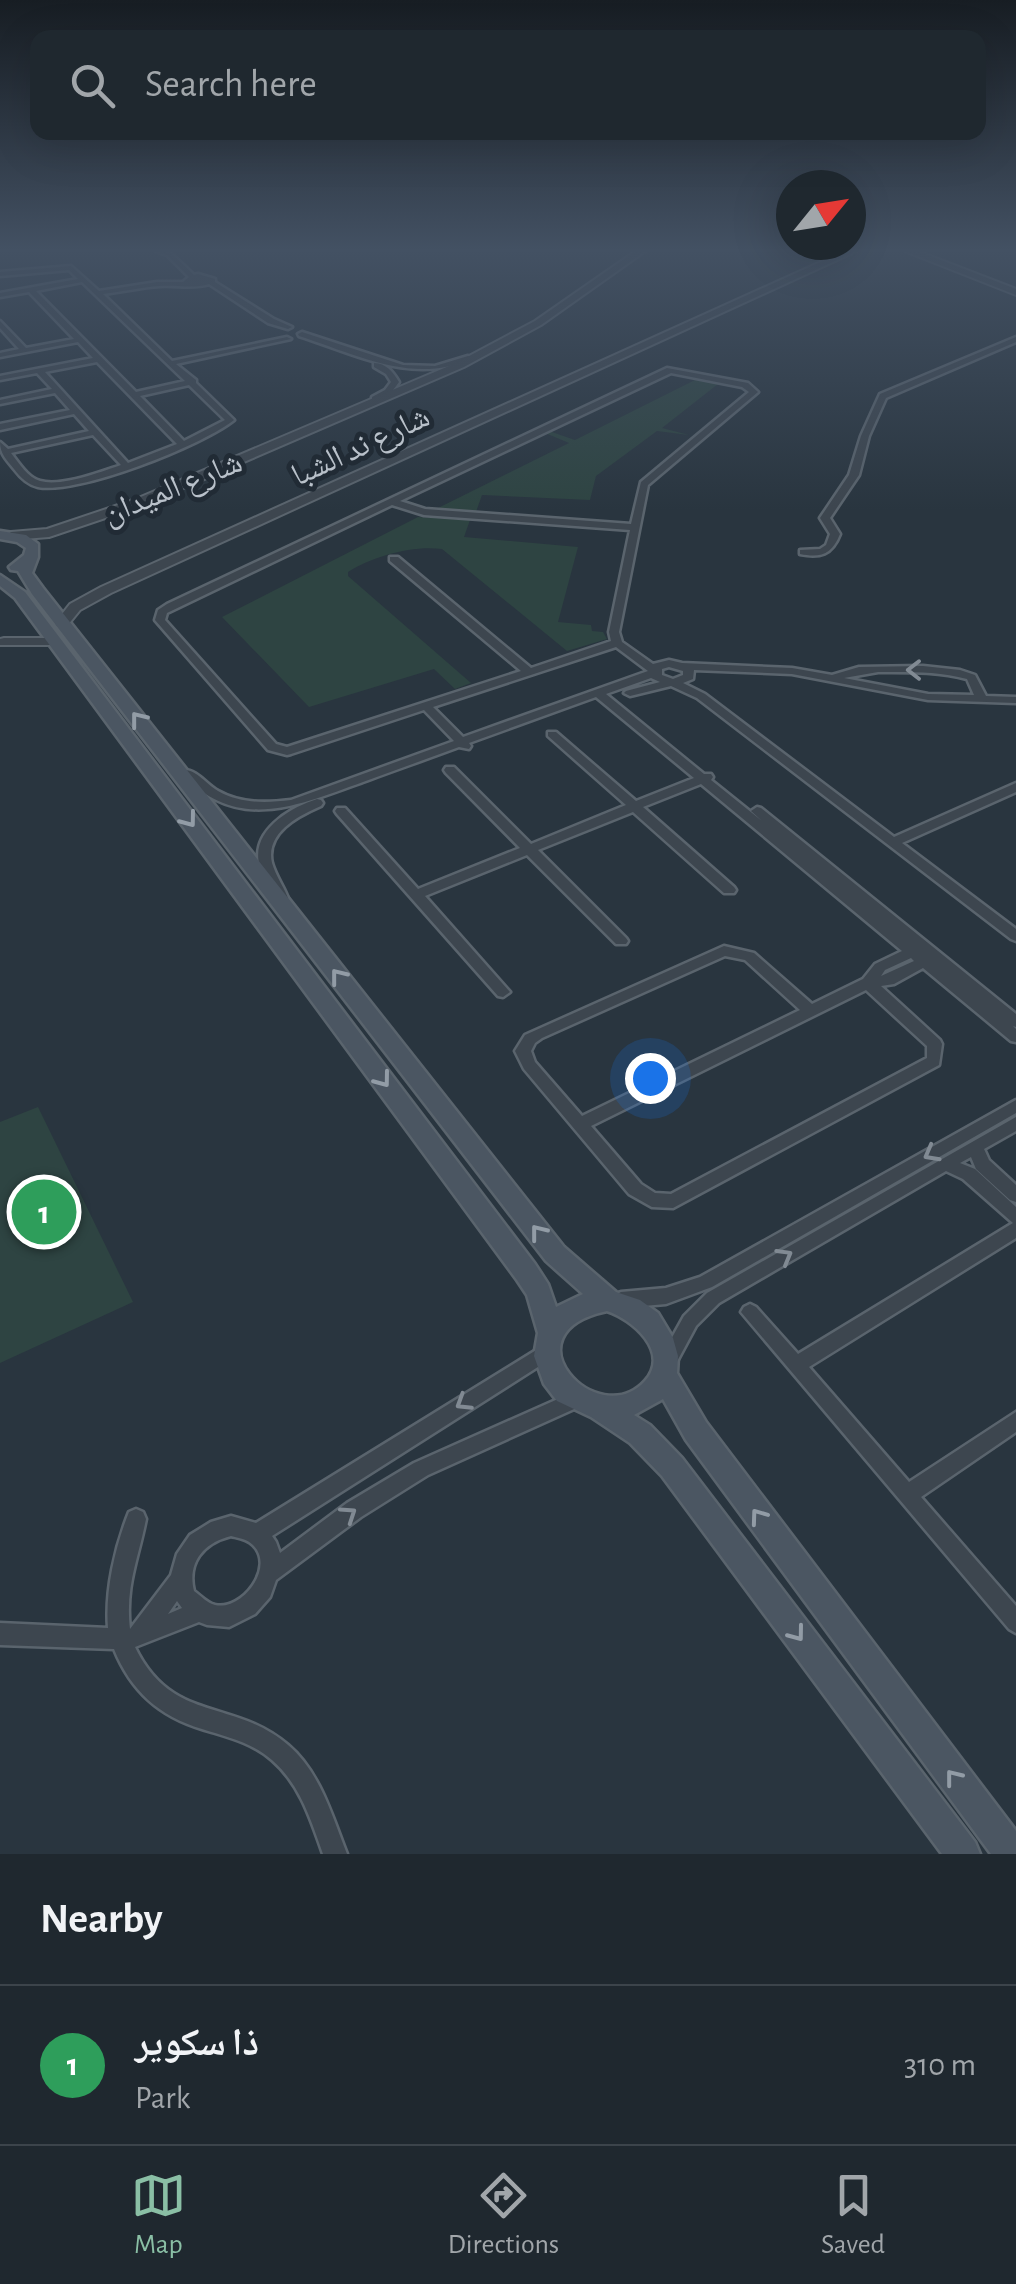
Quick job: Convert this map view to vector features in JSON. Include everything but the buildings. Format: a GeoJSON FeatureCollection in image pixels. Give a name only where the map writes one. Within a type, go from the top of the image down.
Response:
{"type":"FeatureCollection","features":[{"type":"Feature","properties":{"kind":"main road"},"geometry":{"type":"LineString","coordinates":[[3,535],[29,542],[25,573],[40,608],[526,1272],[543,1303],[554,1378],[640,1434],[672,1468],[963,1854]]}},
{"type":"Feature","properties":{"kind":"main road"},"geometry":{"type":"LineString","coordinates":[[30,557],[0,576],[40,608]]}},
{"type":"Feature","properties":{"kind":"main road"},"geometry":{"type":"LineString","coordinates":[[58,632],[175,766],[555,1254],[610,1300],[643,1313],[654,1324],[662,1336],[664,1370],[696,1431],[1012,1854]]}},
{"type":"Feature","properties":{"kind":"main road"},"geometry":{"type":"LineString","coordinates":[[548,1341],[567,1311],[592,1300],[610,1300]]}},
{"type":"Feature","properties":{"kind":"main road"},"geometry":{"type":"LineString","coordinates":[[586,1402],[610,1407],[636,1401],[657,1385],[664,1370]]}},
{"type":"Feature","properties":{"kind":"street"},"geometry":{"type":"LineString","coordinates":[[8,337],[24,350]]}},
{"type":"Feature","properties":{"kind":"street"},"geometry":{"type":"LineString","coordinates":[[77,337],[181,443]]}},
{"type":"Feature","properties":{"kind":"street"},"geometry":{"type":"LineString","coordinates":[[3,448],[32,482],[48,486],[77,484],[230,420],[143,337]]}},
{"type":"Feature","properties":{"kind":"street"},"geometry":{"type":"LineString","coordinates":[[264,342],[269,337]]}},
{"type":"Feature","properties":{"kind":"street"},"geometry":{"type":"LineString","coordinates":[[280,337],[343,352],[389,372],[394,379],[393,387],[367,406]]}},
{"type":"Feature","properties":{"kind":"street"},"geometry":{"type":"LineString","coordinates":[[172,364],[295,337]]}},
{"type":"Feature","properties":{"kind":"street"},"geometry":{"type":"LineString","coordinates":[[310,337],[407,368],[441,367],[483,353]]}},
{"type":"Feature","properties":{"kind":"street","name":"شارع الميدان"},"geometry":{"type":"LineString","coordinates":[[3,535],[49,532],[122,509],[367,406],[513,337]]}},
{"type":"Feature","properties":{"kind":"street","name":"شارع الميدان"},"geometry":{"type":"LineString","coordinates":[[30,557],[55,540],[158,504],[489,358],[529,337]]}},
{"type":"Feature","properties":{"kind":"street","name":"شارع ند الشبا"},"geometry":{"type":"LineString","coordinates":[[58,632],[74,606],[106,590],[664,337]]}},
{"type":"Feature","properties":{"kind":"street"},"geometry":{"type":"LineString","coordinates":[[803,552],[829,550],[834,534],[826,516],[854,475],[865,436],[883,396],[1016,339]]}},
{"type":"Feature","properties":{"kind":"street"},"geometry":{"type":"LineString","coordinates":[[0,355],[80,340]]}},
{"type":"Feature","properties":{"kind":"street"},"geometry":{"type":"LineString","coordinates":[[0,378],[98,359]]}},
{"type":"Feature","properties":{"kind":"street"},"geometry":{"type":"LineString","coordinates":[[40,370],[126,466]]}},
{"type":"Feature","properties":{"kind":"street"},"geometry":{"type":"LineString","coordinates":[[617,642],[304,748],[279,750],[160,620],[162,612],[171,606],[661,371],[680,371],[752,388],[752,394],[646,481],[633,527],[614,632],[617,642],[638,656],[658,679],[700,696],[1016,936]]}},
{"type":"Feature","properties":{"kind":"street"},"geometry":{"type":"LineString","coordinates":[[134,395],[193,382]]}},
{"type":"Feature","properties":{"kind":"street"},"geometry":{"type":"LineString","coordinates":[[0,402],[57,390]]}},
{"type":"Feature","properties":{"kind":"street"},"geometry":{"type":"LineString","coordinates":[[0,427],[76,411]]}},
{"type":"Feature","properties":{"kind":"street"},"geometry":{"type":"LineString","coordinates":[[3,448],[95,432]]}},
{"type":"Feature","properties":{"kind":"street"},"geometry":{"type":"LineString","coordinates":[[390,501],[431,513],[633,527]]}},
{"type":"Feature","properties":{"kind":"street"},"geometry":{"type":"LineString","coordinates":[[394,558],[528,672]]}},
{"type":"Feature","properties":{"kind":"street","name":"شارع ند الشبا"},"geometry":{"type":"LineString","coordinates":[[40,608],[75,602],[106,590]]}},
{"type":"Feature","properties":{"kind":"street"},"geometry":{"type":"LineString","coordinates":[[2,642],[25,629],[40,608]]}},
{"type":"Feature","properties":{"kind":"street"},"geometry":{"type":"LineString","coordinates":[[2,642],[58,632]]}},
{"type":"Feature","properties":{"kind":"street"},"geometry":{"type":"LineString","coordinates":[[638,656],[669,663],[687,674],[700,696]]}},
{"type":"Feature","properties":{"kind":"street"},"geometry":{"type":"LineString","coordinates":[[283,906],[279,887],[265,861],[267,842],[276,829],[303,809],[608,696],[669,663]]}},
{"type":"Feature","properties":{"kind":"street"},"geometry":{"type":"LineString","coordinates":[[175,766],[217,797],[241,804],[272,806],[323,793],[608,696],[718,669],[798,671],[928,696],[1016,700]]}},
{"type":"Feature","properties":{"kind":"street"},"geometry":{"type":"LineString","coordinates":[[835,678],[850,670],[952,671],[971,677],[982,699]]}},
{"type":"Feature","properties":{"kind":"street"},"geometry":{"type":"LineString","coordinates":[[608,696],[924,954],[1016,1036]]}},
{"type":"Feature","properties":{"kind":"street"},"geometry":{"type":"LineString","coordinates":[[421,708],[464,742]]}},
{"type":"Feature","properties":{"kind":"street"},"geometry":{"type":"LineString","coordinates":[[421,708],[443,736],[443,750]]}},
{"type":"Feature","properties":{"kind":"street"},"geometry":{"type":"LineString","coordinates":[[552,734],[729,890]]}},
{"type":"Feature","properties":{"kind":"street"},"geometry":{"type":"LineString","coordinates":[[415,768],[464,746],[464,742]]}},
{"type":"Feature","properties":{"kind":"street"},"geometry":{"type":"LineString","coordinates":[[450,770],[622,941]]}},
{"type":"Feature","properties":{"kind":"street"},"geometry":{"type":"LineString","coordinates":[[416,895],[636,808],[660,804],[712,780]]}},
{"type":"Feature","properties":{"kind":"street"},"geometry":{"type":"LineString","coordinates":[[893,842],[1016,787]]}},
{"type":"Feature","properties":{"kind":"street"},"geometry":{"type":"LineString","coordinates":[[341,811],[503,992]]}},
{"type":"Feature","properties":{"kind":"street"},"geometry":{"type":"LineString","coordinates":[[810,1012],[749,956],[724,952],[537,1034],[524,1044],[524,1058],[642,1196],[662,1202],[682,1197],[934,1062],[934,1044],[868,983]]}},
{"type":"Feature","properties":{"kind":"street"},"geometry":{"type":"LineString","coordinates":[[579,1125],[868,983],[883,982],[924,954]]}},
{"type":"Feature","properties":{"kind":"street"},"geometry":{"type":"LineString","coordinates":[[924,954],[1016,1022]]}},
{"type":"Feature","properties":{"kind":"street"},"geometry":{"type":"LineString","coordinates":[[610,1300],[666,1296],[706,1282],[1016,1106]]}},
{"type":"Feature","properties":{"kind":"street"},"geometry":{"type":"LineString","coordinates":[[664,1370],[690,1321],[713,1298],[1016,1124]]}},
{"type":"Feature","properties":{"kind":"street"},"geometry":{"type":"LineString","coordinates":[[975,1147],[982,1164],[1016,1195]]}},
{"type":"Feature","properties":{"kind":"street"},"geometry":{"type":"LineString","coordinates":[[945,1164],[965,1170],[1016,1217]]}},
{"type":"Feature","properties":{"kind":"street"},"geometry":{"type":"LineString","coordinates":[[796,1365],[1016,1230]]}},
{"type":"Feature","properties":{"kind":"street"},"geometry":{"type":"LineString","coordinates":[[750,1312],[1016,1622]]}},
{"type":"Feature","properties":{"kind":"street"},"geometry":{"type":"LineString","coordinates":[[257,1534],[548,1341]]}},
{"type":"Feature","properties":{"kind":"street"},"geometry":{"type":"LineString","coordinates":[[0,1634],[129,1638],[200,1612],[220,1616],[242,1611],[259,1597],[271,1572],[343,1518],[421,1468],[586,1402]]}},
{"type":"Feature","properties":{"kind":"street"},"geometry":{"type":"LineString","coordinates":[[908,1495],[1016,1421]]}},
{"type":"Feature","properties":{"kind":"street"},"geometry":{"type":"LineString","coordinates":[[136,1520],[119,1585],[136,1672],[156,1695],[182,1712],[245,1730],[288,1759],[309,1788],[335,1854]]}},
{"type":"Feature","properties":{"kind":"street"},"geometry":{"type":"LineString","coordinates":[[129,1638],[181,1579],[190,1548],[204,1535],[231,1526],[257,1534],[270,1552],[271,1572]]}},
{"type":"Feature","properties":{"kind":"street"},"geometry":{"type":"LineString","coordinates":[[181,1579],[186,1598],[200,1612]]}},
{"type":"Feature","properties":{"kind":"green space"},"geometry":{"type":"Polygon","coordinates":[[[697,379],[718,384],[662,428],[689,435],[657,431],[596,476],[590,500],[482,495],[476,512],[436,509],[569,443],[545,433],[549,431],[575,440],[697,379]]]}},
{"type":"Feature","properties":{"kind":"green space"},"geometry":{"type":"Polygon","coordinates":[[[418,517],[470,520],[464,537],[578,547],[558,622],[591,625],[592,631],[603,632],[607,639],[567,651],[442,549],[394,553],[358,566],[348,576],[471,683],[455,689],[434,669],[309,707],[222,617],[418,517]]]}},
{"type":"Feature","properties":{"kind":"green space"},"geometry":{"type":"Polygon","coordinates":[[[38,1107],[133,1302],[0,1363],[0,1122],[38,1107]]]}},
{"type":"Feature","properties":{"kind":"place","name":"ذا سكوير"},"geometry":{"type":"Point","coordinates":[44,1212]}}]}
